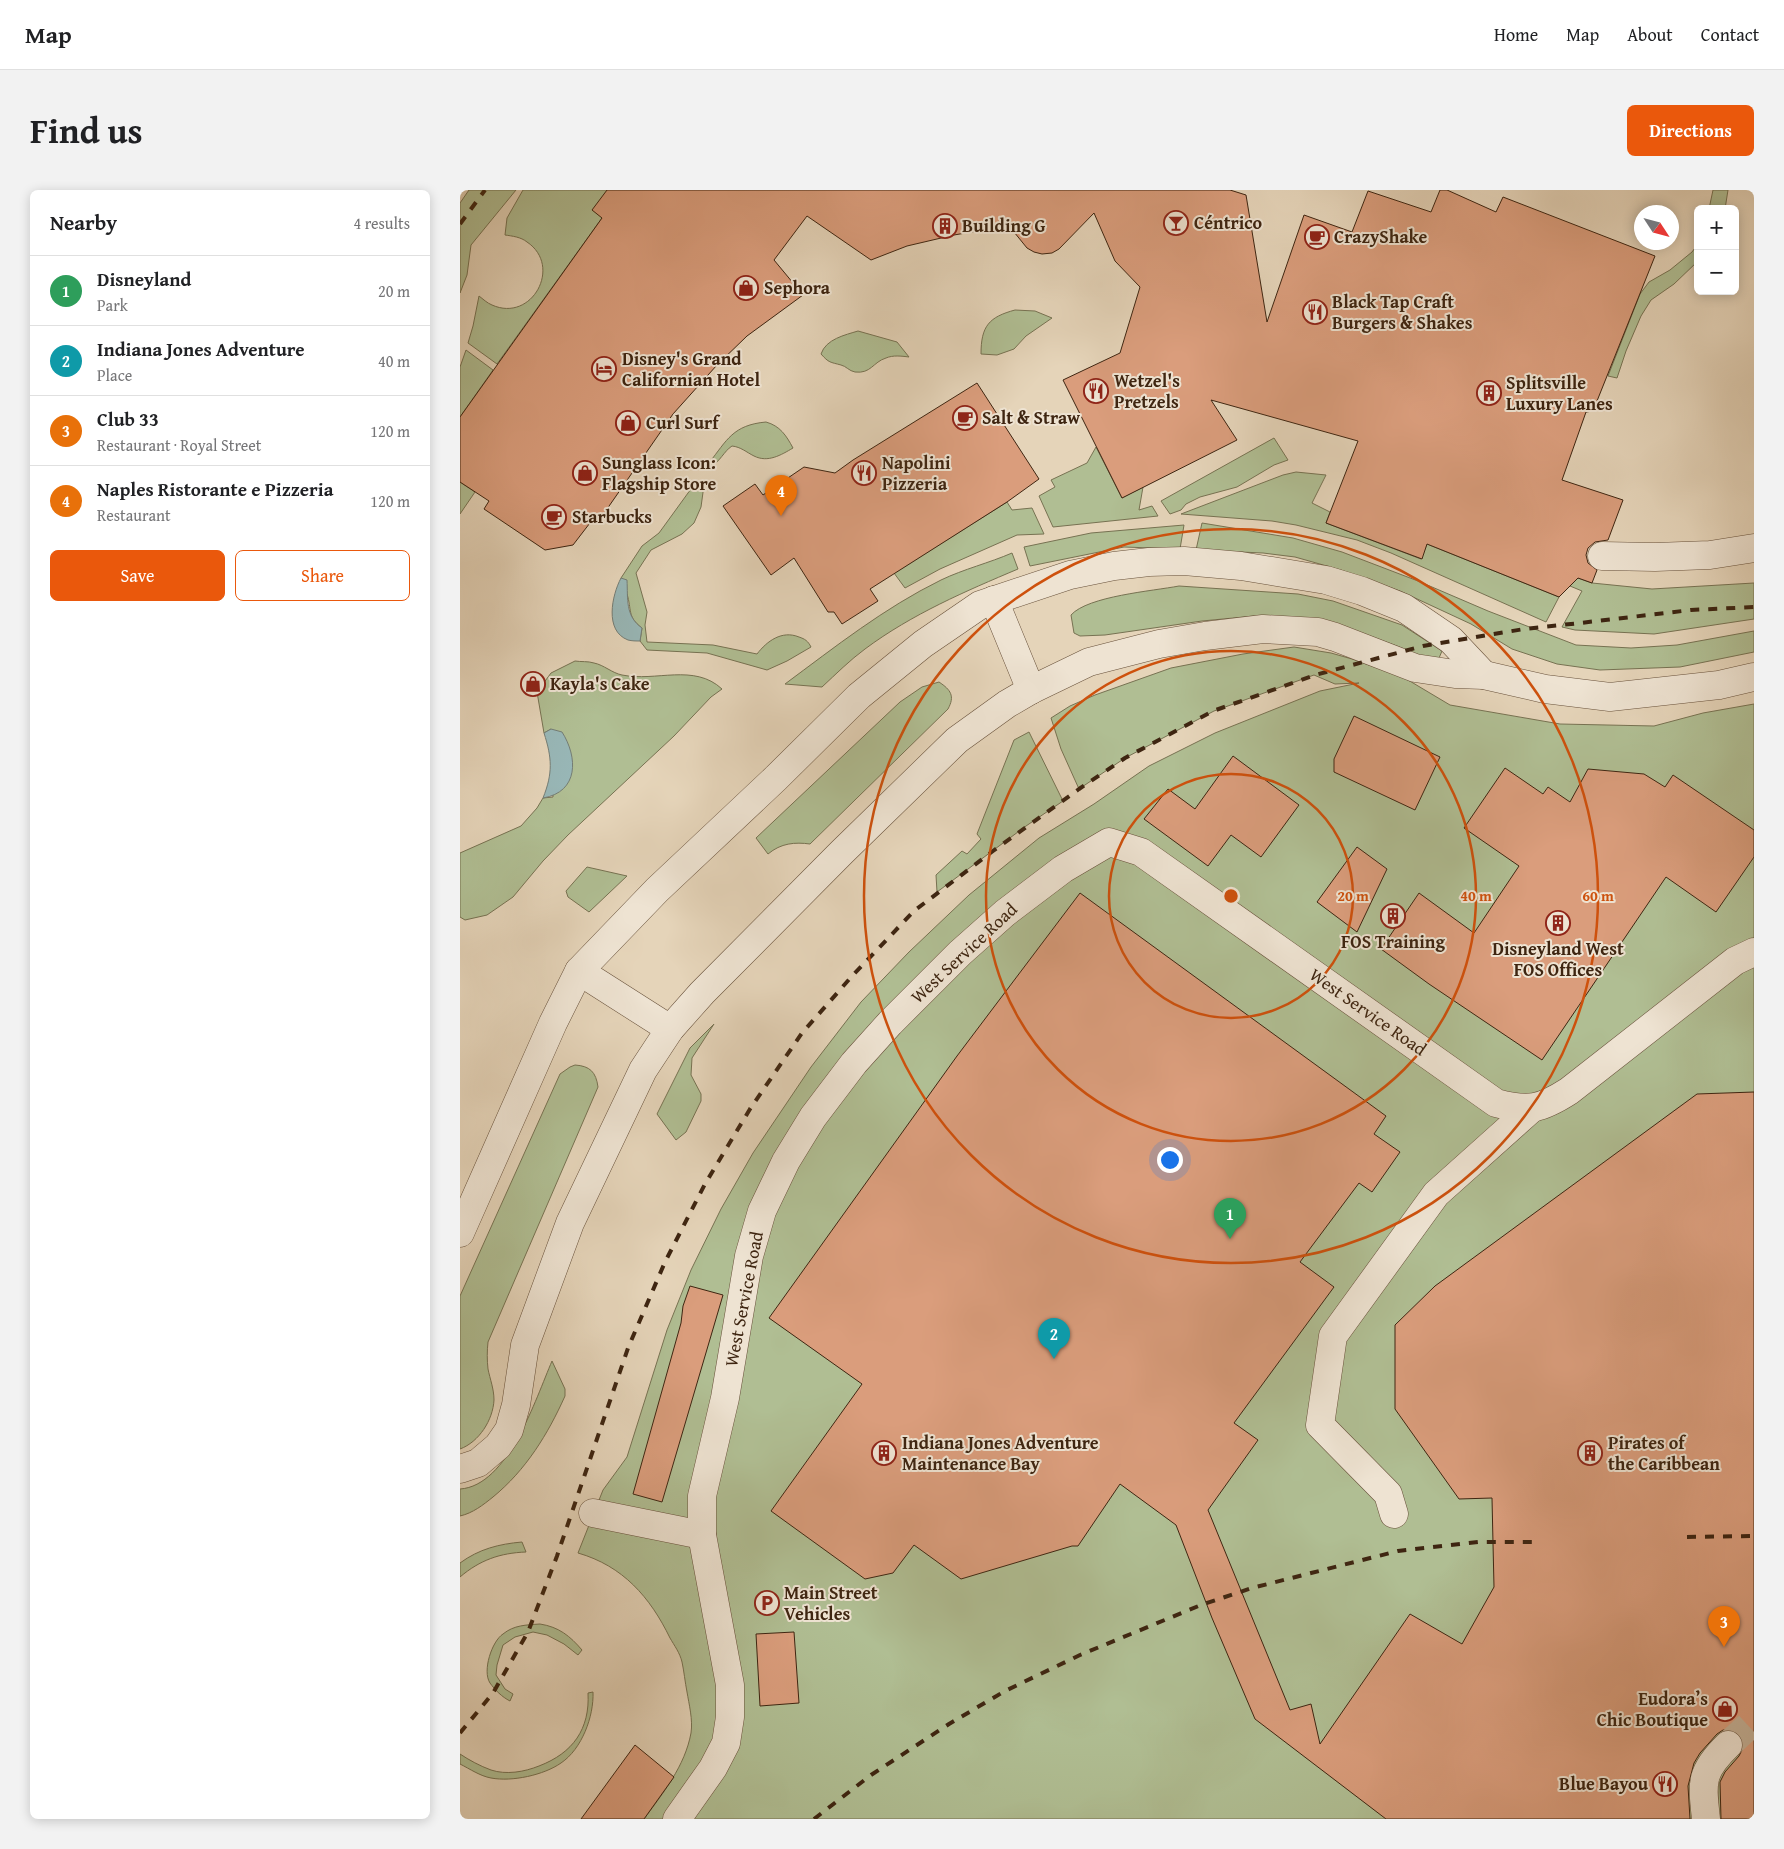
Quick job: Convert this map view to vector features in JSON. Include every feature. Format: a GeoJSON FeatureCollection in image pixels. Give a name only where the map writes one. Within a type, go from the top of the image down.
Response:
{"type":"FeatureCollection","features":[{"type":"Feature","properties":{"kind":"street"},"geometry":{"type":"LineString","coordinates":[[1602,556],[1710,556],[1754,548]]}},
{"type":"Feature","properties":{"kind":"street"},"geometry":{"type":"LineString","coordinates":[[460,1233],[553,1023],[579,971],[658,890],[859,696],[923,644],[980,605],[1070,575],[1114,566],[1184,561],[1268,570],[1326,580],[1362,591],[1404,608],[1451,640],[1484,675]]}},
{"type":"Feature","properties":{"kind":"street"},"geometry":{"type":"LineString","coordinates":[[994,600],[1032,690]]}},
{"type":"Feature","properties":{"kind":"street"},"geometry":{"type":"LineString","coordinates":[[460,1469],[478,1463],[492,1452],[509,1430],[516,1405],[525,1345],[570,1223],[643,1070],[670,1029],[709,986],[842,852],[957,740],[1007,704],[1089,662],[1159,644],[1262,629],[1318,632],[1335,636],[1415,668],[1455,674],[1484,675],[1546,689],[1610,697],[1719,685],[1754,678]]}},
{"type":"Feature","properties":{"kind":"street","name":"West Service Road"},"geometry":{"type":"LineString","coordinates":[[677,1819],[713,1768],[726,1742],[730,1717],[730,1685],[702,1535],[702,1496],[725,1398],[749,1256],[762,1211],[786,1161],[813,1117],[854,1063],[890,1023],[960,953],[1005,913],[1063,869],[1109,842],[1141,852],[1496,1103],[1531,1109],[1550,1104],[1569,1091],[1735,961],[1754,952]]}},
{"type":"Feature","properties":{"kind":"street"},"geometry":{"type":"LineString","coordinates":[[579,971],[670,1029]]}},
{"type":"Feature","properties":{"kind":"street"},"geometry":{"type":"LineString","coordinates":[[1394,1514],[1388,1494],[1320,1425],[1333,1336],[1436,1194],[1531,1109]]}},
{"type":"Feature","properties":{"kind":"street"},"geometry":{"type":"LineString","coordinates":[[593,1513],[702,1535]]}},
{"type":"Feature","properties":{"kind":"street"},"geometry":{"type":"LineString","coordinates":[[1706,1819],[1703,1790],[1706,1773],[1710,1764],[1728,1745]]}},
{"type":"Feature","properties":{"kind":"green space"},"geometry":{"type":"Polygon","coordinates":[[[469,190],[516,190],[471,245],[467,275],[460,293],[460,203],[469,190]]]}},
{"type":"Feature","properties":{"kind":"green space"},"geometry":{"type":"Polygon","coordinates":[[[523,190],[607,190],[602,218],[497,364],[468,343],[479,296],[492,305],[506,308],[519,306],[530,299],[538,289],[542,277],[542,264],[537,252],[525,240],[505,235],[507,218],[523,190]]]}},
{"type":"Feature","properties":{"kind":"green space"},"geometry":{"type":"Polygon","coordinates":[[[1713,190],[1728,190],[1726,205],[1710,205],[1713,190]]]}},
{"type":"Feature","properties":{"kind":"green space"},"geometry":{"type":"Polygon","coordinates":[[[1694,249],[1694,265],[1674,284],[1651,300],[1641,316],[1617,378],[1608,376],[1640,294],[1649,282],[1670,270],[1694,249]]]}},
{"type":"Feature","properties":{"kind":"green space"},"geometry":{"type":"Polygon","coordinates":[[[1015,310],[1035,311],[1052,318],[1026,336],[1014,349],[997,355],[981,354],[981,344],[988,324],[999,316],[1015,310]]]}},
{"type":"Feature","properties":{"kind":"green space"},"geometry":{"type":"Polygon","coordinates":[[[858,331],[897,342],[909,357],[889,357],[868,370],[855,372],[830,362],[821,354],[831,341],[858,331]]]}},
{"type":"Feature","properties":{"kind":"green space"},"geometry":{"type":"Polygon","coordinates":[[[466,350],[493,370],[460,417],[460,367],[466,350]]]}},
{"type":"Feature","properties":{"kind":"green space"},"geometry":{"type":"Polygon","coordinates":[[[766,422],[782,432],[793,448],[779,455],[764,459],[732,446],[711,466],[709,463],[726,441],[738,430],[746,426],[766,422]]]}},
{"type":"Feature","properties":{"kind":"green space"},"geometry":{"type":"Polygon","coordinates":[[[1274,438],[1288,460],[1274,465],[1237,487],[1200,497],[1186,504],[1181,510],[1170,514],[1161,501],[1274,438]]]}},
{"type":"Feature","properties":{"kind":"green space"},"geometry":{"type":"Polygon","coordinates":[[[1096,447],[1122,498],[1143,487],[1139,510],[1152,506],[1158,516],[1053,527],[1039,496],[1055,487],[1051,480],[1087,463],[1096,447]]]}},
{"type":"Feature","properties":{"kind":"green space"},"geometry":{"type":"Polygon","coordinates":[[[1296,472],[1326,475],[1312,503],[1330,512],[1326,523],[1421,559],[1427,544],[1559,597],[1546,622],[1391,553],[1357,540],[1272,521],[1181,514],[1283,475],[1296,472]]]}},
{"type":"Feature","properties":{"kind":"green space"},"geometry":{"type":"Polygon","coordinates":[[[460,482],[475,492],[460,514],[460,482]]]}},
{"type":"Feature","properties":{"kind":"green space"},"geometry":{"type":"Polygon","coordinates":[[[696,482],[702,482],[704,485],[701,507],[694,523],[682,534],[651,550],[636,573],[647,612],[645,625],[647,642],[713,645],[757,654],[775,638],[793,635],[803,639],[811,647],[767,670],[707,653],[647,650],[640,641],[642,628],[632,617],[621,578],[642,546],[659,533],[696,482]]]}},
{"type":"Feature","properties":{"kind":"green space"},"geometry":{"type":"Polygon","coordinates":[[[1007,502],[1012,510],[1032,508],[1044,534],[1017,535],[940,569],[905,588],[894,573],[1007,502]]]}},
{"type":"Feature","properties":{"kind":"green space"},"geometry":{"type":"Polygon","coordinates":[[[1202,523],[1293,538],[1342,552],[1576,645],[1631,648],[1677,645],[1754,631],[1754,652],[1680,667],[1600,670],[1557,664],[1512,649],[1471,624],[1400,591],[1341,570],[1295,557],[1263,553],[1196,550],[1202,523]]]}},
{"type":"Feature","properties":{"kind":"green space"},"geometry":{"type":"Polygon","coordinates":[[[1184,525],[1180,549],[1124,547],[1030,566],[1024,547],[1091,533],[1184,525]]]}},
{"type":"Feature","properties":{"kind":"green space"},"geometry":{"type":"Polygon","coordinates":[[[1012,553],[1018,569],[959,595],[901,625],[859,653],[822,687],[785,684],[860,629],[920,591],[950,576],[1012,553]]]}},
{"type":"Feature","properties":{"kind":"green space"},"geometry":{"type":"Polygon","coordinates":[[[1578,578],[1592,583],[1652,589],[1754,583],[1754,619],[1654,634],[1575,630],[1562,627],[1582,591],[1570,586],[1578,578]]]}},
{"type":"Feature","properties":{"kind":"green space"},"geometry":{"type":"Polygon","coordinates":[[[1179,586],[1298,594],[1333,601],[1402,625],[1442,651],[1439,658],[1424,662],[1402,648],[1351,629],[1254,616],[1202,621],[1105,635],[1080,636],[1074,633],[1071,615],[1091,603],[1122,595],[1179,586]]]}},
{"type":"Feature","properties":{"kind":"green space"},"geometry":{"type":"Polygon","coordinates":[[[1294,647],[1331,653],[1403,677],[1450,705],[1560,724],[1654,726],[1703,713],[1754,704],[1754,1819],[644,1819],[679,1768],[691,1733],[692,1723],[682,1662],[677,1649],[654,1609],[633,1585],[609,1566],[578,1553],[603,1490],[627,1457],[667,1330],[691,1270],[721,1209],[753,1153],[811,1067],[861,1002],[909,952],[969,895],[1039,838],[1094,804],[1149,766],[1215,733],[1320,691],[1359,683],[1335,684],[1314,675],[1214,711],[1125,758],[1079,789],[1061,749],[1051,718],[1070,706],[1095,695],[1171,668],[1243,654],[1294,647]]]}},
{"type":"Feature","properties":{"kind":"green space"},"geometry":{"type":"Polygon","coordinates":[[[575,661],[598,664],[615,673],[635,677],[687,675],[699,677],[711,681],[722,689],[711,697],[674,736],[568,835],[513,897],[487,915],[465,920],[460,917],[460,853],[521,826],[543,798],[553,797],[551,729],[544,733],[537,692],[551,673],[575,661]]]}},
{"type":"Feature","properties":{"kind":"green space"},"geometry":{"type":"Polygon","coordinates":[[[939,682],[951,694],[948,709],[810,844],[788,844],[768,854],[756,838],[900,702],[922,687],[939,682]]]}},
{"type":"Feature","properties":{"kind":"green space"},"geometry":{"type":"Polygon","coordinates":[[[1029,732],[1063,801],[937,892],[936,875],[962,851],[967,854],[981,839],[977,834],[1014,740],[1029,732]]]}},
{"type":"Feature","properties":{"kind":"green space"},"geometry":{"type":"Polygon","coordinates":[[[587,867],[627,876],[589,912],[568,897],[566,891],[587,867]]]}},
{"type":"Feature","properties":{"kind":"green space"},"geometry":{"type":"Polygon","coordinates":[[[714,1024],[692,1058],[691,1075],[701,1094],[701,1101],[686,1132],[676,1140],[657,1114],[690,1048],[714,1024]]]}},
{"type":"Feature","properties":{"kind":"green space"},"geometry":{"type":"Polygon","coordinates":[[[575,1065],[588,1068],[596,1077],[598,1087],[488,1342],[488,1369],[494,1400],[491,1415],[479,1436],[460,1449],[460,1296],[560,1074],[575,1065]]]}},
{"type":"Feature","properties":{"kind":"green space"},"geometry":{"type":"Polygon","coordinates":[[[552,1361],[565,1389],[565,1396],[543,1438],[526,1463],[505,1486],[478,1508],[460,1516],[460,1489],[477,1484],[492,1473],[506,1457],[529,1417],[552,1361]]]}},
{"type":"Feature","properties":{"kind":"green space"},"geometry":{"type":"Polygon","coordinates":[[[522,1542],[526,1552],[491,1558],[475,1566],[460,1577],[460,1563],[474,1554],[505,1544],[522,1542]]]}},
{"type":"Feature","properties":{"kind":"green space"},"geometry":{"type":"Polygon","coordinates":[[[540,1624],[553,1627],[564,1633],[582,1650],[578,1655],[564,1644],[547,1635],[533,1632],[515,1637],[503,1645],[496,1675],[505,1689],[513,1694],[510,1701],[496,1691],[488,1678],[487,1671],[492,1649],[499,1638],[507,1631],[520,1626],[540,1624]]]}},
{"type":"Feature","properties":{"kind":"green space"},"geometry":{"type":"Polygon","coordinates":[[[593,1692],[589,1721],[581,1741],[568,1757],[554,1767],[528,1776],[499,1779],[483,1776],[460,1764],[460,1754],[491,1770],[509,1773],[527,1770],[551,1761],[570,1747],[577,1738],[586,1718],[588,1693],[593,1692]]]}},
{"type":"Feature","properties":{"kind":"water"},"geometry":{"type":"Polygon","coordinates":[[[621,578],[627,580],[630,613],[642,628],[640,641],[628,640],[620,635],[613,621],[613,603],[621,578]]]}},
{"type":"Feature","properties":{"kind":"water"},"geometry":{"type":"Polygon","coordinates":[[[551,729],[562,732],[567,742],[573,762],[572,772],[569,781],[563,789],[543,798],[550,773],[549,750],[544,733],[551,729]]]}},
{"type":"Feature","properties":{"kind":"building"},"geometry":{"type":"Polygon","coordinates":[[[607,190],[1230,190],[1246,195],[1267,322],[1304,215],[1352,232],[1368,191],[1431,212],[1440,190],[1447,190],[1496,212],[1503,197],[1634,248],[1634,250],[1640,250],[1655,256],[1593,411],[1586,412],[1562,480],[1623,500],[1608,540],[1595,542],[1588,548],[1586,555],[1588,563],[1597,570],[1592,583],[1578,578],[1559,597],[1427,544],[1422,559],[1326,523],[1358,441],[1211,400],[1237,440],[1122,498],[1063,380],[1120,353],[1140,287],[1115,261],[1094,213],[1059,249],[1052,253],[1042,254],[1034,252],[1027,248],[1014,232],[983,230],[907,246],[871,260],[807,216],[774,260],[803,295],[747,336],[717,365],[673,414],[598,522],[593,519],[573,545],[545,550],[484,509],[489,501],[460,482],[460,417],[602,218],[592,210],[607,190]]]}},
{"type":"Feature","properties":{"kind":"building"},"geometry":{"type":"Polygon","coordinates":[[[977,383],[1039,479],[1007,502],[870,589],[878,601],[842,624],[834,612],[828,612],[794,558],[771,575],[723,506],[755,484],[763,495],[804,467],[835,473],[977,383]]]}},
{"type":"Feature","properties":{"kind":"building"},"geometry":{"type":"Polygon","coordinates":[[[1354,716],[1440,757],[1415,810],[1334,772],[1334,759],[1354,716]]]}},
{"type":"Feature","properties":{"kind":"building"},"geometry":{"type":"Polygon","coordinates":[[[1233,756],[1299,805],[1261,857],[1231,835],[1208,866],[1144,819],[1168,789],[1195,809],[1233,756]]]}},
{"type":"Feature","properties":{"kind":"building","name":"Disneyland West FOS Offices"},"geometry":{"type":"Polygon","coordinates":[[[1505,768],[1543,794],[1548,787],[1570,802],[1588,769],[1644,774],[1665,787],[1673,775],[1754,830],[1754,857],[1716,912],[1666,877],[1542,1060],[1429,984],[1381,949],[1419,893],[1474,933],[1519,866],[1464,828],[1505,768]]]}},
{"type":"Feature","properties":{"kind":"building"},"geometry":{"type":"Polygon","coordinates":[[[1357,847],[1387,869],[1357,932],[1317,902],[1357,847]]]}},
{"type":"Feature","properties":{"kind":"building"},"geometry":{"type":"Polygon","coordinates":[[[1080,893],[1386,1116],[1374,1134],[1400,1152],[1372,1192],[1359,1183],[1300,1262],[1334,1287],[1234,1423],[1258,1440],[1208,1510],[1290,1710],[1311,1704],[1320,1744],[1410,1614],[1462,1644],[1494,1587],[1492,1498],[1459,1499],[1395,1409],[1395,1325],[1435,1286],[1697,1094],[1754,1092],[1754,1819],[1721,1819],[1720,1782],[1743,1748],[1743,1740],[1739,1734],[1731,1730],[1723,1730],[1700,1753],[1694,1763],[1688,1786],[1690,1819],[1386,1819],[1255,1719],[1212,1618],[1176,1525],[1120,1484],[1078,1546],[1072,1546],[961,1579],[914,1545],[893,1573],[865,1579],[771,1511],[862,1384],[769,1318],[957,1056],[1080,893]]]}},
{"type":"Feature","properties":{"kind":"building"},"geometry":{"type":"Polygon","coordinates":[[[690,1286],[723,1295],[662,1502],[633,1494],[690,1286]]]}},
{"type":"Feature","properties":{"kind":"building"},"geometry":{"type":"Polygon","coordinates":[[[794,1632],[799,1703],[760,1706],[756,1634],[794,1632]]]}},
{"type":"Feature","properties":{"kind":"building"},"geometry":{"type":"Polygon","coordinates":[[[635,1745],[674,1777],[644,1819],[581,1819],[635,1745]]]}},
{"type":"Feature","properties":{"kind":"tunnel"},"geometry":{"type":"LineString","coordinates":[[1728,1745],[1754,1721]]}},
{"type":"Feature","properties":{"kind":"railway"},"geometry":{"type":"LineString","coordinates":[[460,224],[485,190]]}},
{"type":"Feature","properties":{"kind":"railway"},"geometry":{"type":"LineString","coordinates":[[460,1733],[493,1693],[528,1632],[557,1556],[628,1348],[665,1262],[705,1184],[750,1109],[802,1033],[853,975],[914,911],[993,851],[1125,758],[1213,711],[1315,675],[1423,646],[1524,629],[1691,610],[1754,607]]}},
{"type":"Feature","properties":{"kind":"railway"},"geometry":{"type":"LineString","coordinates":[[1687,1537],[1754,1536]]}},
{"type":"Feature","properties":{"kind":"railway"},"geometry":{"type":"LineString","coordinates":[[814,1819],[871,1775],[949,1724],[1005,1691],[1080,1655],[1201,1605],[1252,1588],[1398,1551],[1478,1542],[1539,1542]]}},
{"type":"Feature","properties":{"kind":"place","name":"Céntrico"},"geometry":{"type":"Point","coordinates":[1176,223]}},
{"type":"Feature","properties":{"kind":"place","name":"Building G"},"geometry":{"type":"Point","coordinates":[945,226]}},
{"type":"Feature","properties":{"kind":"place","name":"CrazyShake"},"geometry":{"type":"Point","coordinates":[1317,237]}},
{"type":"Feature","properties":{"kind":"place","name":"Sephora"},"geometry":{"type":"Point","coordinates":[746,288]}},
{"type":"Feature","properties":{"kind":"place","name":"Black Tap Craft Burgers & Shakes"},"geometry":{"type":"Point","coordinates":[1315,312]}},
{"type":"Feature","properties":{"kind":"place","name":"Disney's Grand Californian Hotel"},"geometry":{"type":"Point","coordinates":[604,369]}},
{"type":"Feature","properties":{"kind":"place","name":"Wetzel's Pretzels"},"geometry":{"type":"Point","coordinates":[1096,391]}},
{"type":"Feature","properties":{"kind":"place","name":"Splitsville Luxury Lanes"},"geometry":{"type":"Point","coordinates":[1489,393]}},
{"type":"Feature","properties":{"kind":"place","name":"Salt & Straw"},"geometry":{"type":"Point","coordinates":[965,418]}},
{"type":"Feature","properties":{"kind":"place","name":"Curl Surf"},"geometry":{"type":"Point","coordinates":[628,423]}},
{"type":"Feature","properties":{"kind":"place","name":"Sunglass Icon: Flagship Store"},"geometry":{"type":"Point","coordinates":[585,473]}},
{"type":"Feature","properties":{"kind":"place","name":"Napolini Pizzeria"},"geometry":{"type":"Point","coordinates":[864,473]}},
{"type":"Feature","properties":{"kind":"place","name":"Naples Ristorante e Pizzeria"},"geometry":{"type":"Point","coordinates":[781,516]}},
{"type":"Feature","properties":{"kind":"place","name":"Starbucks"},"geometry":{"type":"Point","coordinates":[554,517]}},
{"type":"Feature","properties":{"kind":"place","name":"Kayla's Cake"},"geometry":{"type":"Point","coordinates":[533,684]}},
{"type":"Feature","properties":{"kind":"place","name":"FOS Training"},"geometry":{"type":"Point","coordinates":[1393,916]}},
{"type":"Feature","properties":{"kind":"place","name":"Disneyland West FOS Offices"},"geometry":{"type":"Point","coordinates":[1558,923]}},
{"type":"Feature","properties":{"kind":"place","name":"Disneyland"},"geometry":{"type":"Point","coordinates":[1230,1239]}},
{"type":"Feature","properties":{"kind":"place","name":"Indiana Jones Adventure"},"geometry":{"type":"Point","coordinates":[1054,1359]}},
{"type":"Feature","properties":{"kind":"place","name":"Indiana Jones Adventure Maintenance Bay"},"geometry":{"type":"Point","coordinates":[884,1453]}},
{"type":"Feature","properties":{"kind":"place","name":"Pirates of the Caribbean"},"geometry":{"type":"Point","coordinates":[1590,1453]}},
{"type":"Feature","properties":{"kind":"place","name":"Main Street Vehicles"},"geometry":{"type":"Point","coordinates":[767,1603]}},
{"type":"Feature","properties":{"kind":"place","name":"Club 33"},"geometry":{"type":"Point","coordinates":[1724,1647]}},
{"type":"Feature","properties":{"kind":"place","name":"Eudora’s Chic Boutique"},"geometry":{"type":"Point","coordinates":[1725,1709]}},
{"type":"Feature","properties":{"kind":"place","name":"Blue Bayou"},"geometry":{"type":"Point","coordinates":[1665,1784]}}]}
